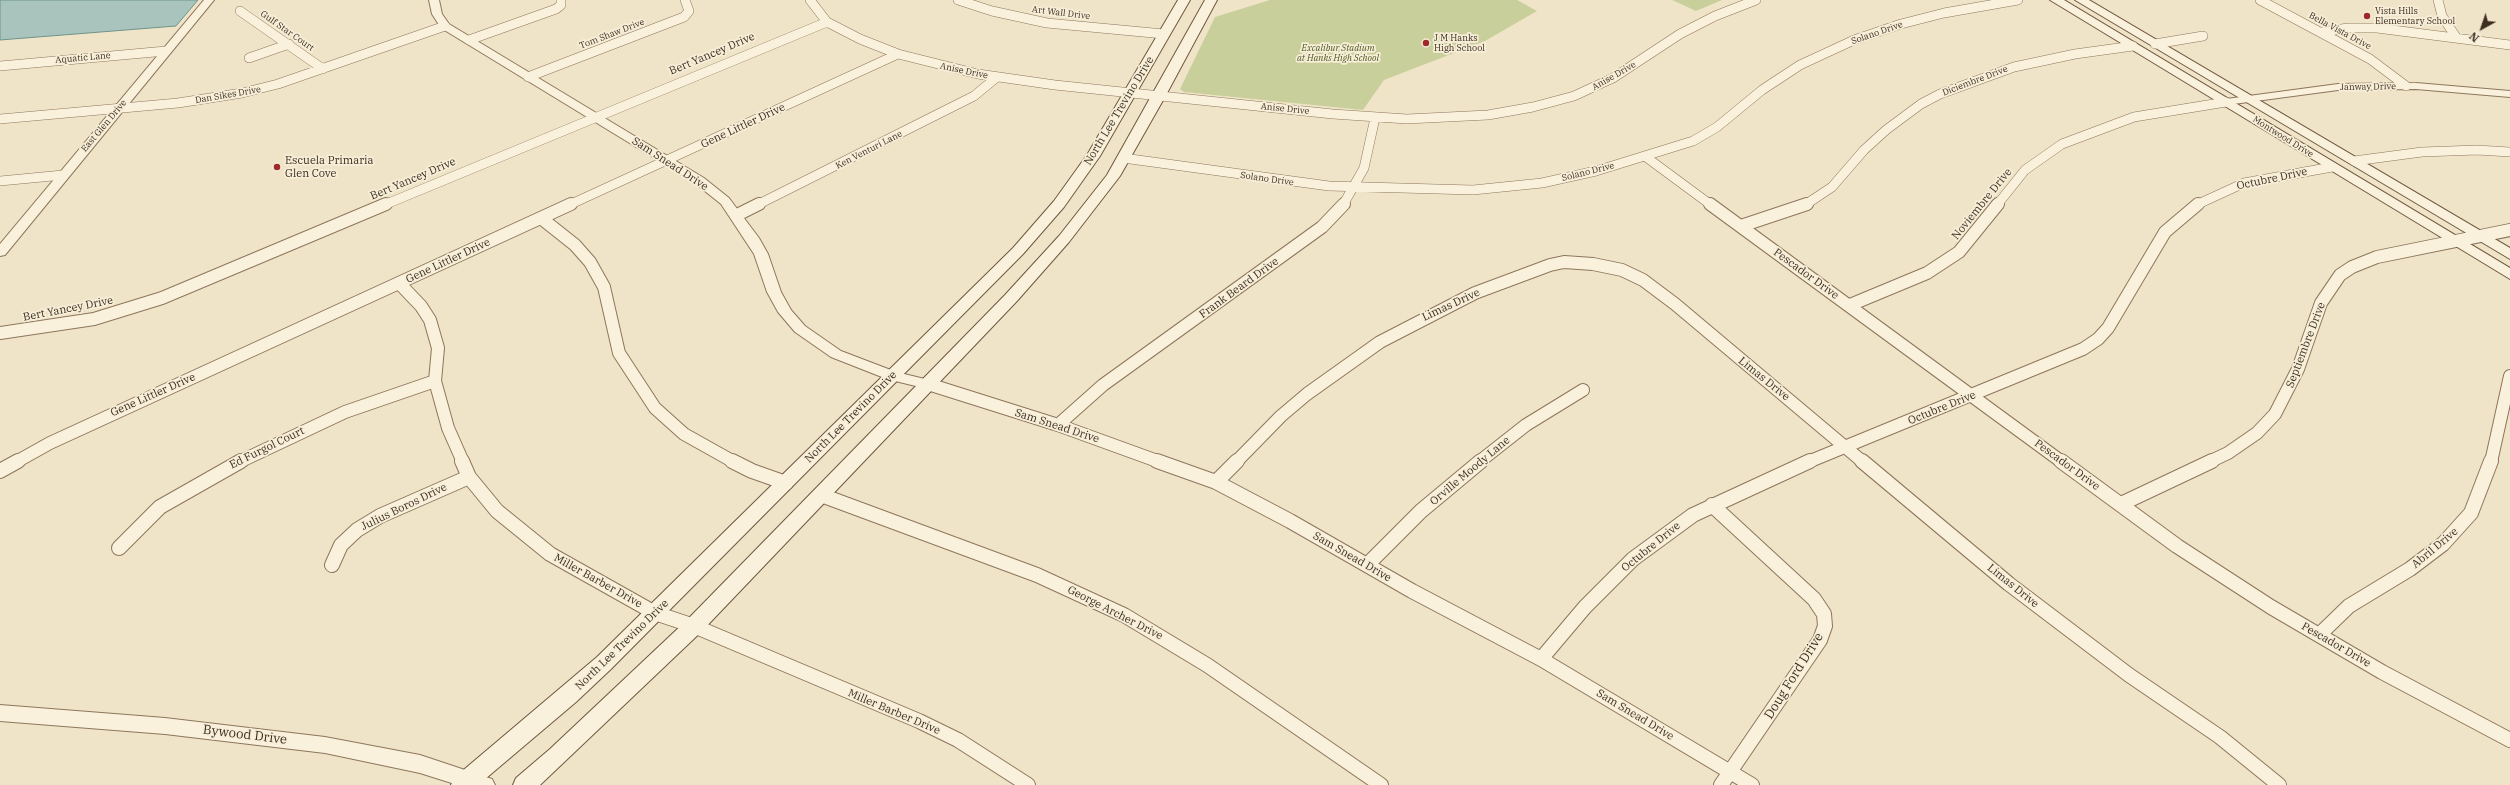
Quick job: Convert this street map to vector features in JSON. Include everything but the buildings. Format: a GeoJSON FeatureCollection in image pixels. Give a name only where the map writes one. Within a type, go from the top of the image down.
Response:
{"type":"FeatureCollection","features":[{"type":"Feature","properties":{"kind":"main road","name":"North Lee Trevino Drive"},"geometry":{"type":"LineString","coordinates":[[471,783],[568,696],[656,613],[892,376],[977,294],[1050,212],[1059,204],[1093,156],[1184,0]]}},
{"type":"Feature","properties":{"kind":"main road"},"geometry":{"type":"LineString","coordinates":[[524,785],[558,756],[694,626],[1011,298],[1082,217],[1123,158],[1160,95],[1210,0]]}},
{"type":"Feature","properties":{"kind":"main road","name":"Montwood Drive"},"geometry":{"type":"LineString","coordinates":[[2056,0],[2510,274]]}},
{"type":"Feature","properties":{"kind":"main road","name":"Montwood Drive"},"geometry":{"type":"LineString","coordinates":[[2081,0],[2510,254]]}},
{"type":"Feature","properties":{"kind":"main road"},"geometry":{"type":"LineString","coordinates":[[1050,212],[1082,217]]}},
{"type":"Feature","properties":{"kind":"street","name":"East Glen Drive"},"geometry":{"type":"LineString","coordinates":[[0,252],[209,0]]}},
{"type":"Feature","properties":{"kind":"street","name":"Sam Snead Drive"},"geometry":{"type":"LineString","coordinates":[[434,0],[438,14],[446,26],[700,181],[725,201],[737,215],[761,254],[774,292],[785,312],[800,329],[836,354],[892,376],[928,384],[1058,425],[1216,482],[1367,564],[1412,591],[1541,659],[1752,785]]}},
{"type":"Feature","properties":{"kind":"street"},"geometry":{"type":"LineString","coordinates":[[469,40],[551,11],[560,7],[561,0]]}},
{"type":"Feature","properties":{"kind":"street","name":"Tom Shaw Drive"},"geometry":{"type":"LineString","coordinates":[[528,77],[684,17],[689,11],[685,0]]}},
{"type":"Feature","properties":{"kind":"street","name":"Anise Drive"},"geometry":{"type":"LineString","coordinates":[[810,0],[827,22],[898,54],[933,64],[996,77],[1375,118],[1468,117],[1533,107],[1560,101],[1613,78],[1680,34],[1715,16],[1756,0]]}},
{"type":"Feature","properties":{"kind":"street","name":"Art Wall Drive"},"geometry":{"type":"LineString","coordinates":[[958,0],[992,11],[1047,23],[1164,34]]}},
{"type":"Feature","properties":{"kind":"street","name":"Solano Drive"},"geometry":{"type":"LineString","coordinates":[[1123,158],[1282,181],[1354,187],[1473,190],[1510,188],[1570,178],[1646,156],[1705,135],[1784,75],[1824,53],[1854,40],[1929,17],[2018,0]]}},
{"type":"Feature","properties":{"kind":"street","name":"Bella Vista Drive"},"geometry":{"type":"LineString","coordinates":[[2260,0],[2370,59],[2406,86]]}},
{"type":"Feature","properties":{"kind":"street"},"geometry":{"type":"LineString","coordinates":[[2438,0],[2442,16],[2456,37]]}},
{"type":"Feature","properties":{"kind":"street","name":"Gulf Star Court"},"geometry":{"type":"LineString","coordinates":[[240,11],[323,68]]}},
{"type":"Feature","properties":{"kind":"street","name":"Bert Yancey Drive"},"geometry":{"type":"LineString","coordinates":[[0,333],[94,319],[162,298],[593,117],[827,22]]}},
{"type":"Feature","properties":{"kind":"street","name":"Dan Sikes Drive"},"geometry":{"type":"LineString","coordinates":[[0,119],[209,99],[242,94],[278,84],[446,26]]}},
{"type":"Feature","properties":{"kind":"street"},"geometry":{"type":"LineString","coordinates":[[2322,32],[2338,29],[2362,28],[2456,37],[2510,45]]}},
{"type":"Feature","properties":{"kind":"street"},"geometry":{"type":"LineString","coordinates":[[2155,44],[2203,36]]}},
{"type":"Feature","properties":{"kind":"street"},"geometry":{"type":"LineString","coordinates":[[249,58],[289,44]]}},
{"type":"Feature","properties":{"kind":"street","name":"Diciembre Drive"},"geometry":{"type":"LineString","coordinates":[[1741,226],[1799,208],[1820,197],[1832,187],[1864,150],[1886,130],[1916,108],[1940,94],[2014,67],[2075,54],[2133,46]]}},
{"type":"Feature","properties":{"kind":"street","name":"Aquatic Lane"},"geometry":{"type":"LineString","coordinates":[[0,66],[166,51]]}},
{"type":"Feature","properties":{"kind":"street","name":"Gene Littler Drive"},"geometry":{"type":"LineString","coordinates":[[0,471],[44,446],[90,424],[668,161],[898,54]]}},
{"type":"Feature","properties":{"kind":"street","name":"Ken Venturi Lane"},"geometry":{"type":"LineString","coordinates":[[737,215],[974,96],[996,77]]}},
{"type":"Feature","properties":{"kind":"street","name":"Janway Drive"},"geometry":{"type":"LineString","coordinates":[[2226,102],[2306,90],[2406,86],[2510,94]]}},
{"type":"Feature","properties":{"kind":"street","name":"Noviembre Drive"},"geometry":{"type":"LineString","coordinates":[[1850,305],[1927,273],[1959,252],[2025,170],[2062,144],[2134,118],[2226,102]]}},
{"type":"Feature","properties":{"kind":"street","name":"Frank Beard Drive"},"geometry":{"type":"LineString","coordinates":[[1058,425],[1103,385],[1322,228],[1343,205],[1364,168],[1375,118]]}},
{"type":"Feature","properties":{"kind":"street"},"geometry":{"type":"LineString","coordinates":[[2354,162],[2402,154],[2449,150],[2510,152]]}},
{"type":"Feature","properties":{"kind":"street","name":"Pescador Drive"},"geometry":{"type":"LineString","coordinates":[[1646,156],[1972,396],[2219,574],[2385,674],[2510,740]]}},
{"type":"Feature","properties":{"kind":"street","name":"Octubre Drive"},"geometry":{"type":"LineString","coordinates":[[1541,659],[1585,607],[1633,559],[1693,515],[1712,505],[1845,447],[2083,349],[2098,339],[2108,328],[2165,232],[2189,209],[2209,197],[2244,183],[2332,167]]}},
{"type":"Feature","properties":{"kind":"street"},"geometry":{"type":"LineString","coordinates":[[0,181],[63,175]]}},
{"type":"Feature","properties":{"kind":"street"},"geometry":{"type":"LineString","coordinates":[[542,218],[575,245],[590,262],[604,287],[613,334],[619,353],[627,368],[655,408],[684,434],[704,446],[752,471],[786,483]]}},
{"type":"Feature","properties":{"kind":"street","name":"Septiembre Drive"},"geometry":{"type":"LineString","coordinates":[[2121,504],[2228,453],[2257,433],[2275,414],[2298,369],[2321,303],[2340,275],[2352,267],[2377,257],[2510,230]]}},
{"type":"Feature","properties":{"kind":"street","name":"Limas Drive"},"geometry":{"type":"LineString","coordinates":[[1216,482],[1282,416],[1307,394],[1380,342],[1439,310],[1475,293],[1550,265],[1564,262],[1610,267],[1643,280],[1675,304],[2031,601],[2129,675],[2220,737],[2279,785]]}},
{"type":"Feature","properties":{"kind":"street","name":"Miller Barber Drive"},"geometry":{"type":"LineString","coordinates":[[399,283],[421,306],[430,320],[438,348],[435,381],[448,428],[469,477],[498,511],[550,554],[656,613],[694,626],[958,740],[1028,785]]}},
{"type":"Feature","properties":{"kind":"street","name":"Abril Drive"},"geometry":{"type":"LineString","coordinates":[[2319,635],[2349,606],[2372,590],[2410,569],[2443,544],[2471,513],[2488,473],[2510,376]]}},
{"type":"Feature","properties":{"kind":"street","name":"Ed Furgol Court"},"geometry":{"type":"LineString","coordinates":[[119,548],[160,507],[204,480],[267,447],[345,412],[435,381]]}},
{"type":"Feature","properties":{"kind":"street","name":"Orville Moody Lane"},"geometry":{"type":"LineString","coordinates":[[1367,564],[1442,492],[1490,453],[1526,425],[1583,390]]}},
{"type":"Feature","properties":{"kind":"street","name":"Julius Boros Drive"},"geometry":{"type":"LineString","coordinates":[[332,565],[341,545],[357,530],[394,510],[469,477]]}},
{"type":"Feature","properties":{"kind":"street","name":"George Archer Drive"},"geometry":{"type":"LineString","coordinates":[[821,495],[1037,575],[1124,615],[1207,665],[1381,785]]}},
{"type":"Feature","properties":{"kind":"street","name":"Doug Ford Drive"},"geometry":{"type":"LineString","coordinates":[[1712,505],[1814,599],[1824,614],[1820,640],[1721,785]]}},
{"type":"Feature","properties":{"kind":"street","name":"Bywood Drive"},"geometry":{"type":"LineString","coordinates":[[0,712],[165,726],[325,745],[420,764],[471,783]]}},
{"type":"Feature","properties":{"kind":"green space","name":"Excalibur Stadium at Hanks High School"},"geometry":{"type":"Polygon","coordinates":[[[1270,0],[1517,0],[1537,11],[1485,41],[1384,80],[1363,110],[1184,92],[1180,89],[1215,17],[1270,0]]]}},
{"type":"Feature","properties":{"kind":"green space"},"geometry":{"type":"Polygon","coordinates":[[[1672,0],[1722,0],[1696,11],[1672,0]]]}},
{"type":"Feature","properties":{"kind":"water"},"geometry":{"type":"Polygon","coordinates":[[[0,0],[198,0],[176,26],[0,40],[0,0]]]}},
{"type":"Feature","properties":{"kind":"place","name":"Vista Hills Elementary School"},"geometry":{"type":"Point","coordinates":[2367,16]}},
{"type":"Feature","properties":{"kind":"place","name":"J M Hanks High School"},"geometry":{"type":"Point","coordinates":[1426,43]}},
{"type":"Feature","properties":{"kind":"place","name":"Escuela Primaria Glen Cove"},"geometry":{"type":"Point","coordinates":[277,167]}}]}
